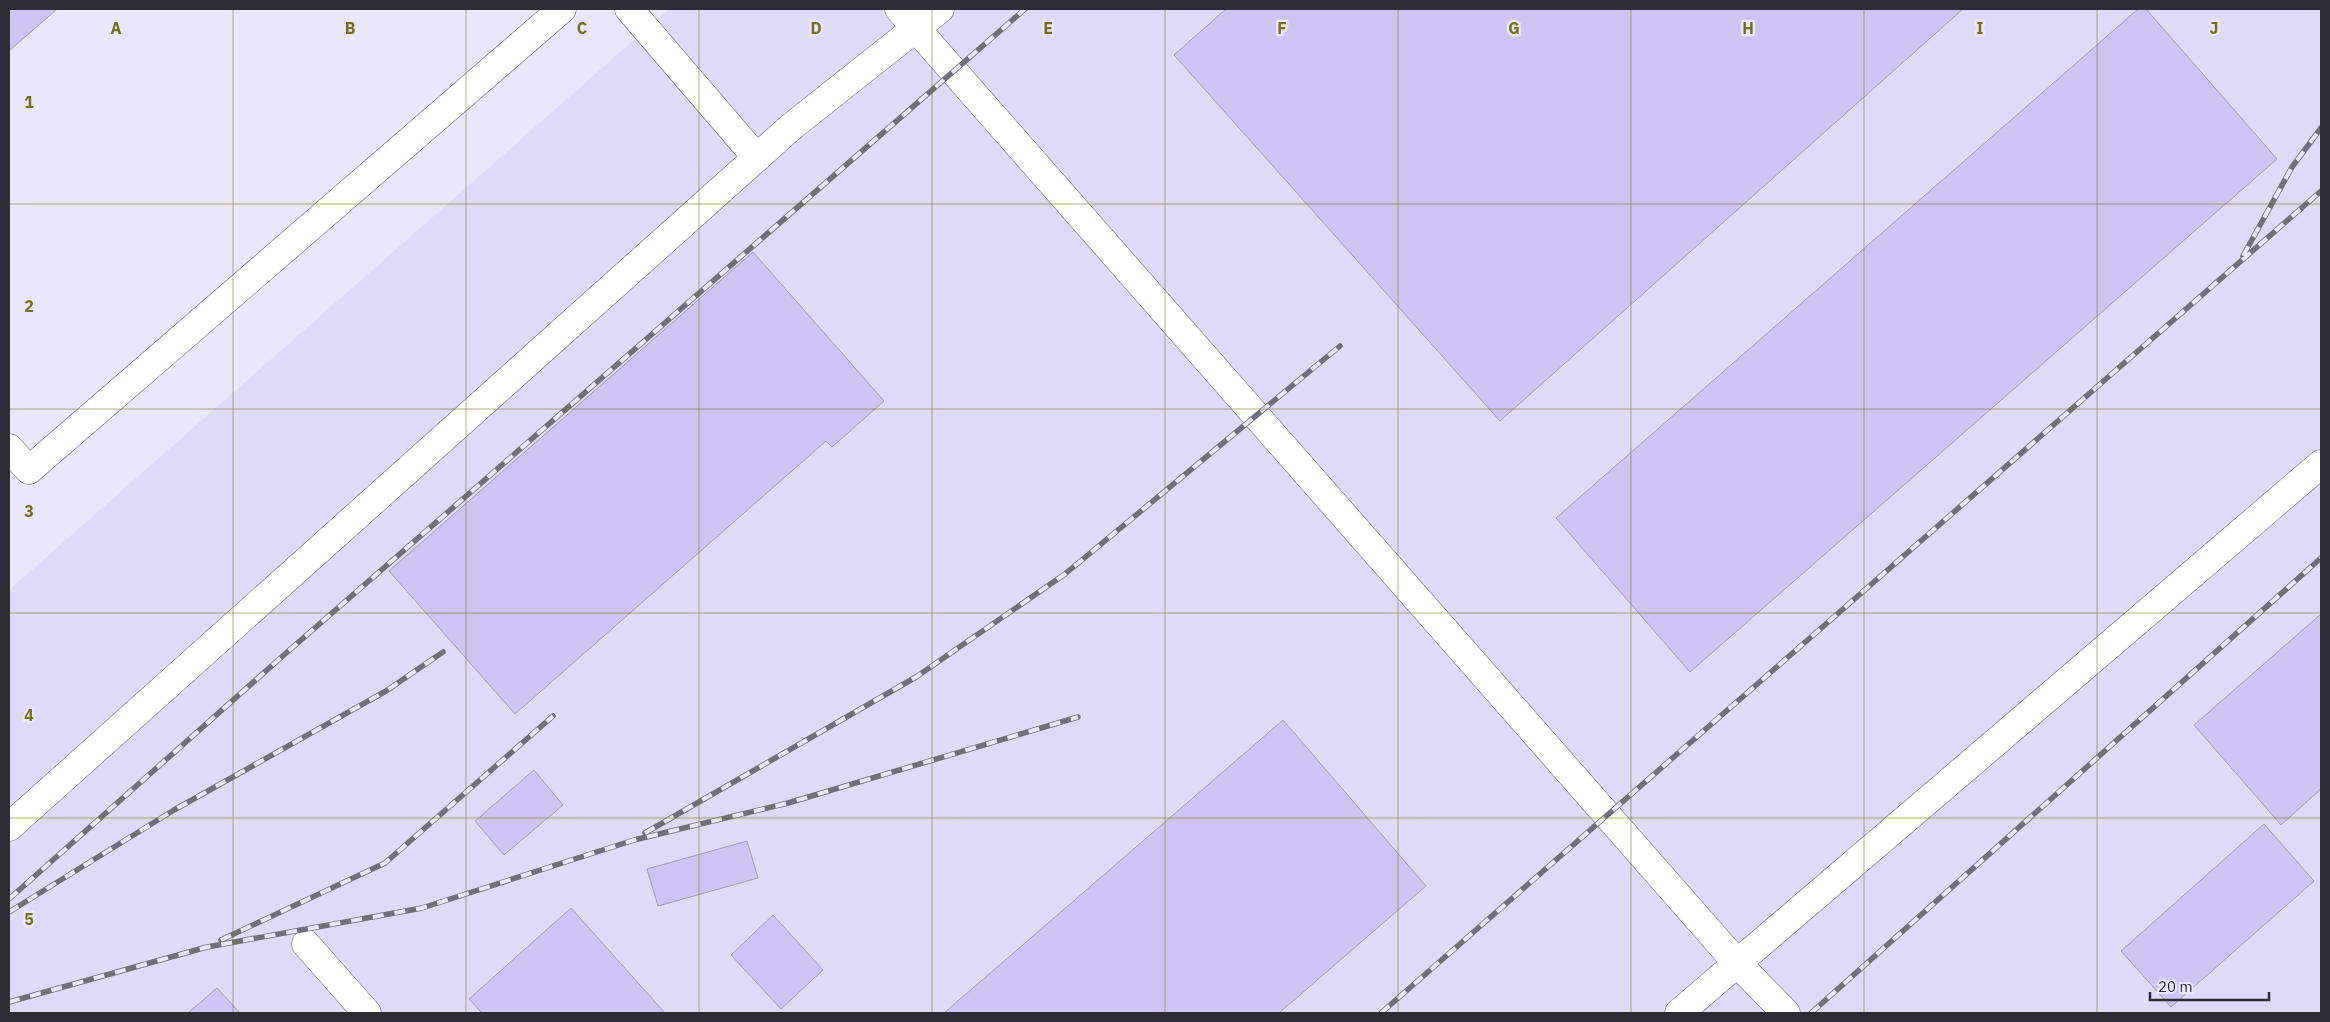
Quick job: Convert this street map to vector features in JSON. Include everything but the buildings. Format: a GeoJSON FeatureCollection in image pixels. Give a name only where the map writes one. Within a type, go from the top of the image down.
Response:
{"type":"FeatureCollection","features":[{"type":"Feature","properties":{"kind":"lane"},"geometry":{"type":"LineString","coordinates":[[9,448],[29,470],[562,9]]}},
{"type":"Feature","properties":{"kind":"lane"},"geometry":{"type":"LineString","coordinates":[[629,9],[757,158]]}},
{"type":"Feature","properties":{"kind":"lane"},"geometry":{"type":"LineString","coordinates":[[9,827],[757,158],[908,19],[940,9]]}},
{"type":"Feature","properties":{"kind":"lane"},"geometry":{"type":"LineString","coordinates":[[908,19],[1737,962],[1786,1013]]}},
{"type":"Feature","properties":{"kind":"lane"},"geometry":{"type":"LineString","coordinates":[[1679,1013],[2321,464]]}},
{"type":"Feature","properties":{"kind":"lane"},"geometry":{"type":"LineString","coordinates":[[306,944],[367,1013]]}},
{"type":"Feature","properties":{"kind":"shaded area"},"geometry":{"type":"Polygon","coordinates":[[[669,9],[2321,9],[2321,1013],[9,1013],[9,590],[669,9]]]}},
{"type":"Feature","properties":{"kind":"railway"},"geometry":{"type":"LineString","coordinates":[[9,899],[285,654],[1025,9]]}},
{"type":"Feature","properties":{"kind":"railway"},"geometry":{"type":"LineString","coordinates":[[2243,256],[2292,167],[2321,128]]}},
{"type":"Feature","properties":{"kind":"railway"},"geometry":{"type":"LineString","coordinates":[[1381,1013],[2321,191]]}},
{"type":"Feature","properties":{"kind":"railway"},"geometry":{"type":"LineString","coordinates":[[645,833],[916,677],[1065,574],[1340,346]]}},
{"type":"Feature","properties":{"kind":"railway"},"geometry":{"type":"LineString","coordinates":[[1811,1013],[2321,558]]}},
{"type":"Feature","properties":{"kind":"railway"},"geometry":{"type":"LineString","coordinates":[[9,912],[174,810],[386,691],[443,652]]}},
{"type":"Feature","properties":{"kind":"railway"},"geometry":{"type":"LineString","coordinates":[[221,940],[385,863],[553,716]]}},
{"type":"Feature","properties":{"kind":"railway"},"geometry":{"type":"LineString","coordinates":[[9,1002],[207,947],[422,908],[634,840],[788,803],[1078,717]]}}]}
